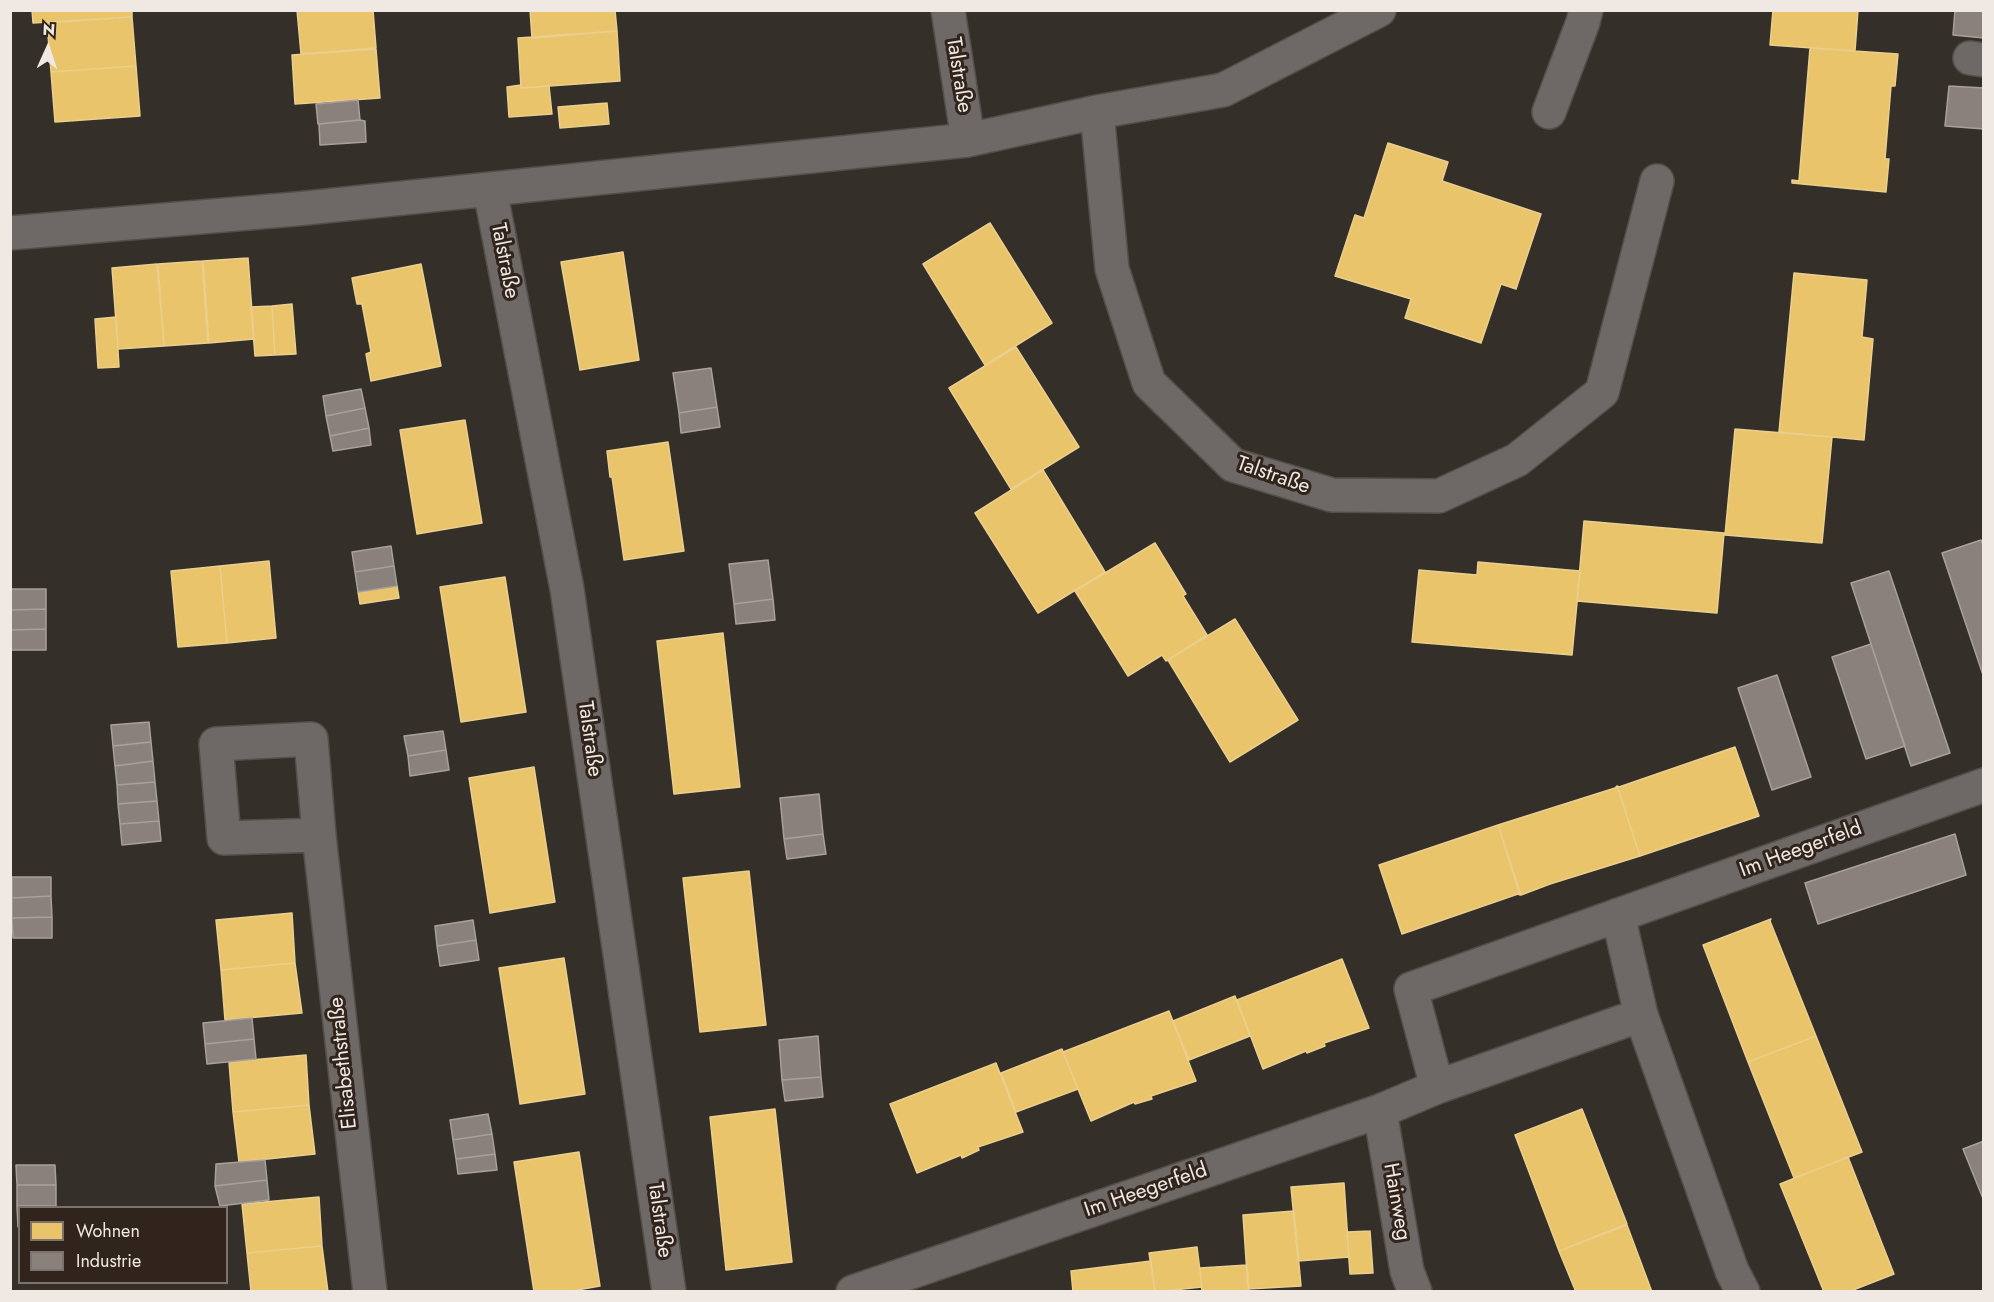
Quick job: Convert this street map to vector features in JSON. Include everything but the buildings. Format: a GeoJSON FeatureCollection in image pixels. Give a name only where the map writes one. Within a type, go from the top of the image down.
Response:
{"type":"FeatureCollection","features":[{"type":"Feature","properties":{"kind":"street","name":"Talstraße"},"geometry":{"type":"LineString","coordinates":[[948,10],[968,140]]}},
{"type":"Feature","properties":{"kind":"street","name":"Talstraße"},"geometry":{"type":"LineString","coordinates":[[10,233],[490,189],[968,140],[1098,112],[1223,90],[1379,10]]}},
{"type":"Feature","properties":{"kind":"street"},"geometry":{"type":"LineString","coordinates":[[1549,112],[1586,10]]}},
{"type":"Feature","properties":{"kind":"street","name":"Talstraße"},"geometry":{"type":"LineString","coordinates":[[1098,112],[1112,269],[1149,383],[1233,465],[1332,495],[1439,496],[1517,460],[1602,392],[1657,181]]}},
{"type":"Feature","properties":{"kind":"street","name":"Talstraße"},"geometry":{"type":"LineString","coordinates":[[490,189],[567,589],[669,1292]]}},
{"type":"Feature","properties":{"kind":"street","name":"Im Heegerfeld"},"geometry":{"type":"LineString","coordinates":[[1437,1087],[1411,989],[1983,785]]}},
{"type":"Feature","properties":{"kind":"street","name":"Elisabethstraße"},"geometry":{"type":"LineString","coordinates":[[319,836],[370,1292]]}},
{"type":"Feature","properties":{"kind":"street"},"geometry":{"type":"LineString","coordinates":[[1618,915],[1641,1015],[1732,1271],[1743,1292]]}},
{"type":"Feature","properties":{"kind":"street","name":"Im Heegerfeld"},"geometry":{"type":"LineString","coordinates":[[853,1292],[1380,1111],[1437,1087],[1641,1015]]}},
{"type":"Feature","properties":{"kind":"street","name":"Hainweg"},"geometry":{"type":"LineString","coordinates":[[1380,1111],[1407,1271],[1415,1292]]}}]}
